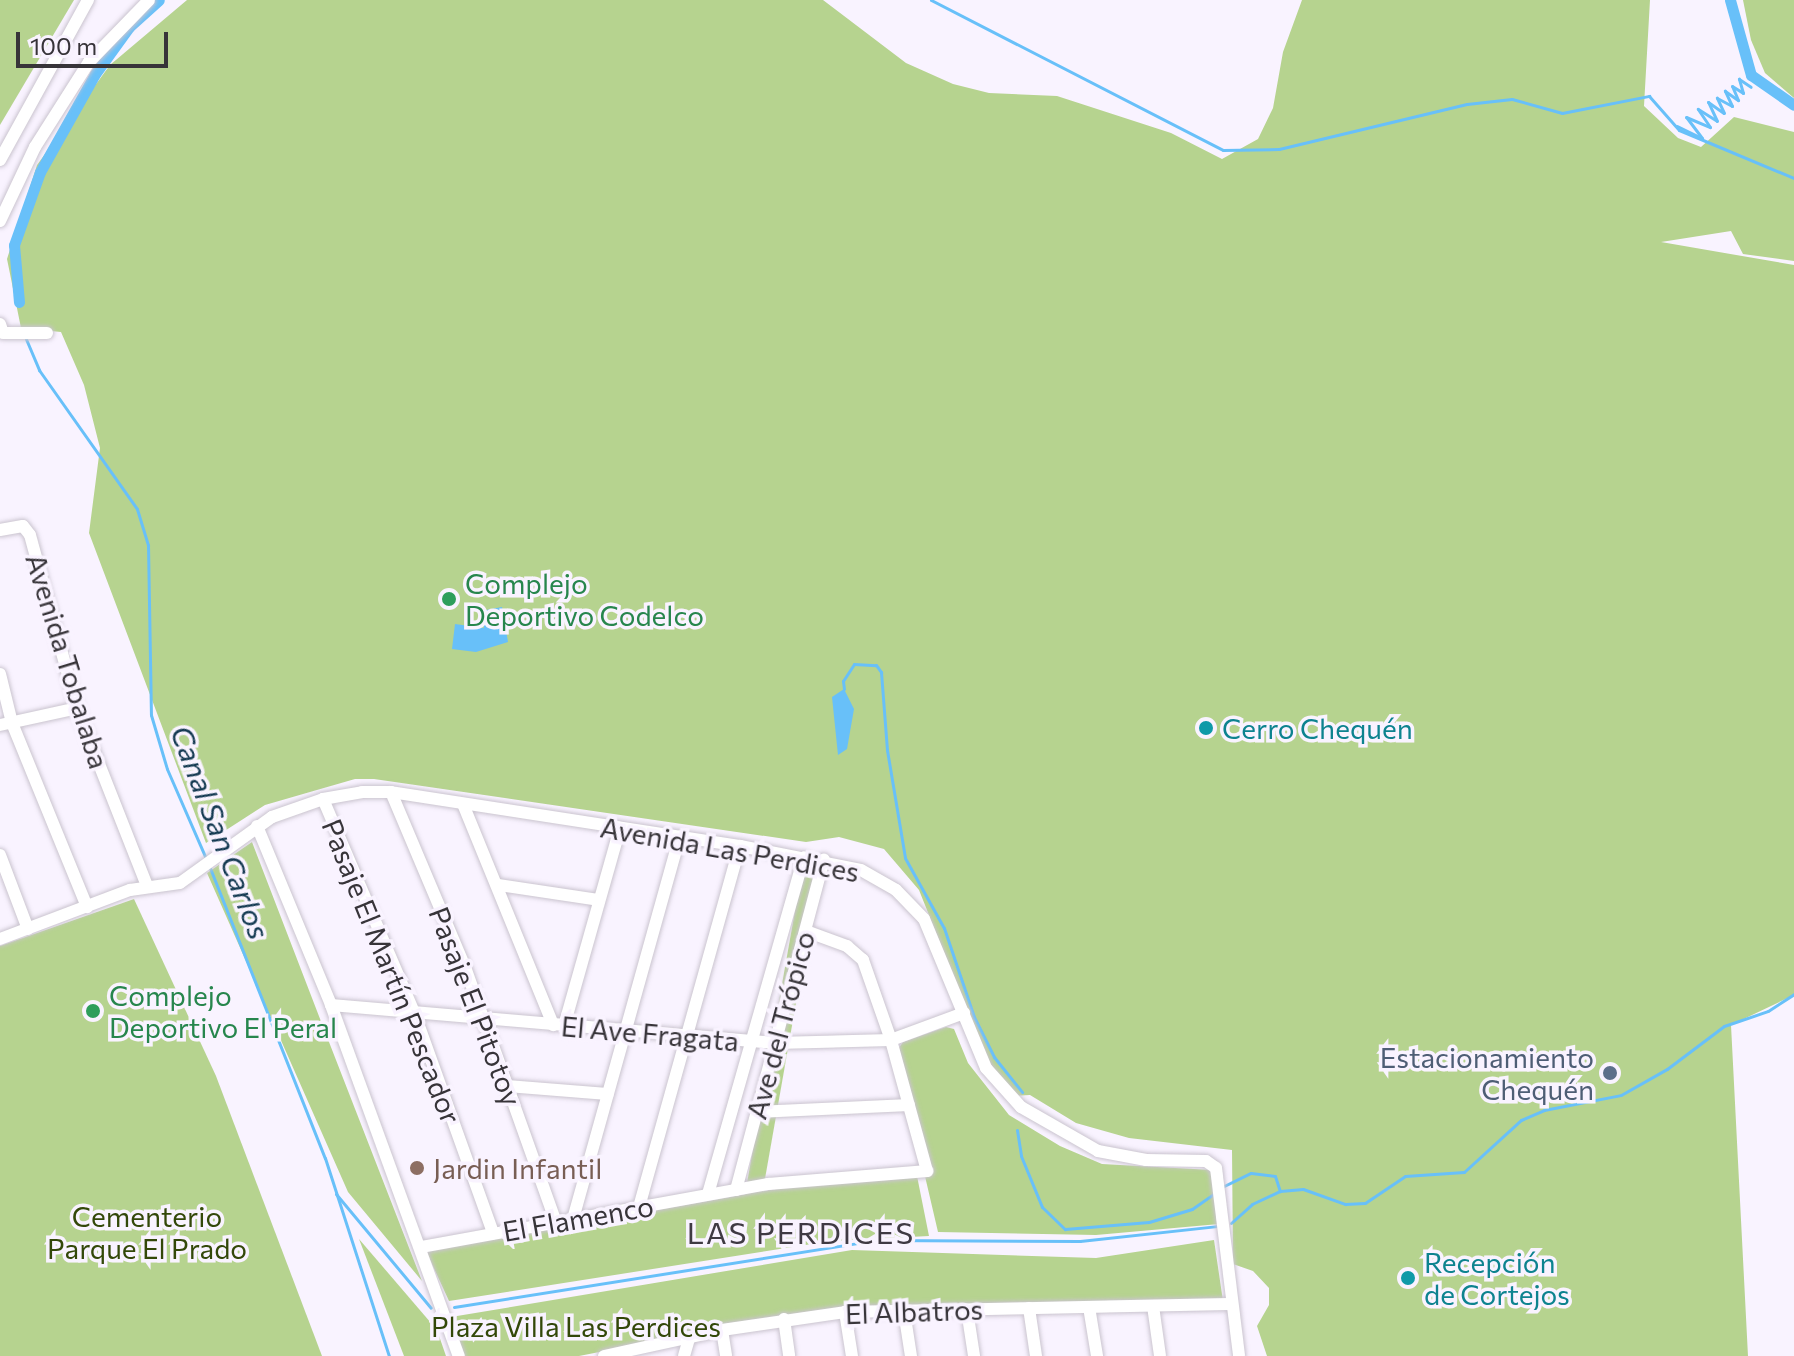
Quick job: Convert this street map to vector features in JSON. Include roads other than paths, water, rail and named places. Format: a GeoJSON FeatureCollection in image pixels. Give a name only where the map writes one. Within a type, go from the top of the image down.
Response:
{"type":"FeatureCollection","features":[{"type":"Feature","properties":{"kind":"street"},"geometry":{"type":"LineString","coordinates":[[0,160],[88,0]]}},
{"type":"Feature","properties":{"kind":"street"},"geometry":{"type":"LineString","coordinates":[[0,221],[35,147],[89,62],[149,0]]}},
{"type":"Feature","properties":{"kind":"street"},"geometry":{"type":"LineString","coordinates":[[0,324],[3,333],[47,333]]}},
{"type":"Feature","properties":{"kind":"street","name":"Avenida Tobalaba"},"geometry":{"type":"LineString","coordinates":[[0,530],[23,526],[77,708],[147,886]]}},
{"type":"Feature","properties":{"kind":"street"},"geometry":{"type":"LineString","coordinates":[[0,674],[6,724],[87,907]]}},
{"type":"Feature","properties":{"kind":"street"},"geometry":{"type":"LineString","coordinates":[[6,724],[77,708]]}},
{"type":"Feature","properties":{"kind":"street","name":"Avenida Las Perdices"},"geometry":{"type":"LineString","coordinates":[[147,886],[180,883],[257,826],[323,799],[391,792],[824,860],[874,875],[915,908],[936,942],[986,1068],[1021,1107],[1098,1151],[1146,1160],[1210,1163],[1219,1175],[1229,1304]]}},
{"type":"Feature","properties":{"kind":"street","name":"Pasaje El Pitotoy"},"geometry":{"type":"LineString","coordinates":[[391,792],[483,1019],[556,1222]]}},
{"type":"Feature","properties":{"kind":"street","name":"Pasaje El Martín Pescador"},"geometry":{"type":"LineString","coordinates":[[323,799],[414,1012],[493,1233]]}},
{"type":"Feature","properties":{"kind":"street"},"geometry":{"type":"LineString","coordinates":[[463,804],[558,1025]]}},
{"type":"Feature","properties":{"kind":"street"},"geometry":{"type":"LineString","coordinates":[[257,826],[331,1005],[459,1356]]}},
{"type":"Feature","properties":{"kind":"street"},"geometry":{"type":"LineString","coordinates":[[558,1025],[620,828]]}},
{"type":"Feature","properties":{"kind":"street"},"geometry":{"type":"LineString","coordinates":[[573,1219],[680,837]]}},
{"type":"Feature","properties":{"kind":"street"},"geometry":{"type":"LineString","coordinates":[[639,1207],[740,846]]}},
{"type":"Feature","properties":{"kind":"street"},"geometry":{"type":"LineString","coordinates":[[0,855],[28,929]]}},
{"type":"Feature","properties":{"kind":"street","name":"Ave del Trópico"},"geometry":{"type":"LineString","coordinates":[[708,1194],[804,857]]}},
{"type":"Feature","properties":{"kind":"street","name":"Ave del Trópico"},"geometry":{"type":"LineString","coordinates":[[736,1190],[824,860]]}},
{"type":"Feature","properties":{"kind":"street"},"geometry":{"type":"LineString","coordinates":[[499,885],[599,900]]}},
{"type":"Feature","properties":{"kind":"street"},"geometry":{"type":"LineString","coordinates":[[0,939],[147,886]]}},
{"type":"Feature","properties":{"kind":"street"},"geometry":{"type":"LineString","coordinates":[[757,1112],[909,1105],[891,1040],[863,960],[847,946],[806,931]]}},
{"type":"Feature","properties":{"kind":"street","name":"El Ave Fragata"},"geometry":{"type":"LineString","coordinates":[[331,1005],[751,1043],[891,1040],[964,1013]]}},
{"type":"Feature","properties":{"kind":"street"},"geometry":{"type":"LineString","coordinates":[[507,1086],[608,1094]]}},
{"type":"Feature","properties":{"kind":"street","name":"El Flamenco"},"geometry":{"type":"LineString","coordinates":[[421,1247],[708,1194],[927,1171],[909,1105]]}},
{"type":"Feature","properties":{"kind":"street"},"geometry":{"type":"LineString","coordinates":[[1229,1304],[1239,1356]]}},
{"type":"Feature","properties":{"kind":"street","name":"El Albatros"},"geometry":{"type":"LineString","coordinates":[[604,1356],[665,1350],[689,1338],[722,1330],[845,1312],[1229,1304]]}},
{"type":"Feature","properties":{"kind":"street"},"geometry":{"type":"LineString","coordinates":[[1153,1306],[1160,1356]]}},
{"type":"Feature","properties":{"kind":"street"},"geometry":{"type":"LineString","coordinates":[[1089,1307],[1097,1356]]}},
{"type":"Feature","properties":{"kind":"street"},"geometry":{"type":"LineString","coordinates":[[1029,1308],[1036,1356]]}},
{"type":"Feature","properties":{"kind":"street"},"geometry":{"type":"LineString","coordinates":[[967,1310],[974,1356]]}},
{"type":"Feature","properties":{"kind":"street"},"geometry":{"type":"LineString","coordinates":[[904,1311],[911,1356]]}},
{"type":"Feature","properties":{"kind":"street"},"geometry":{"type":"LineString","coordinates":[[845,1312],[852,1356]]}},
{"type":"Feature","properties":{"kind":"street"},"geometry":{"type":"LineString","coordinates":[[784,1319],[789,1356]]}},
{"type":"Feature","properties":{"kind":"street"},"geometry":{"type":"LineString","coordinates":[[722,1330],[726,1356]]}},
{"type":"Feature","properties":{"kind":"street"},"geometry":{"type":"LineString","coordinates":[[684,1356],[689,1338]]}},
{"type":"Feature","properties":{"kind":"water"},"geometry":{"type":"Polygon","coordinates":[[[502,607],[508,642],[476,652],[452,649],[455,624],[484,628],[481,611],[502,607]]]}},
{"type":"Feature","properties":{"kind":"water"},"geometry":{"type":"Polygon","coordinates":[[[844,689],[854,709],[847,749],[838,755],[832,697],[844,689]]]}},
{"type":"Feature","properties":{"kind":"waterway","name":"Canal San Carlos"},"geometry":{"type":"LineString","coordinates":[[19,302],[14,245],[40,172],[95,74],[129,27],[159,0]]}},
{"type":"Feature","properties":{"kind":"waterway"},"geometry":{"type":"LineString","coordinates":[[931,0],[1223,150],[1279,149],[1467,104],[1512,99],[1562,113],[1649,96],[1679,130],[1794,178]]}},
{"type":"Feature","properties":{"kind":"waterway"},"geometry":{"type":"LineString","coordinates":[[1730,0],[1751,75],[1794,105]]}},
{"type":"Feature","properties":{"kind":"waterway"},"geometry":{"type":"LineString","coordinates":[[1677,126],[1702,138],[1686,117],[1710,127],[1698,109],[1717,121],[1708,102],[1724,113],[1717,98],[1732,106],[1725,91],[1738,100],[1732,86],[1743,93],[1739,79],[1751,87]]}},
{"type":"Feature","properties":{"kind":"waterway","name":"Canal San Carlos"},"geometry":{"type":"LineString","coordinates":[[26,339],[39,370],[137,509],[148,545],[151,715],[167,769],[207,861]]}},
{"type":"Feature","properties":{"kind":"waterway"},"geometry":{"type":"LineString","coordinates":[[844,689],[843,681],[854,664],[876,665],[881,672],[887,750],[905,858],[944,928],[974,1017],[994,1057],[1022,1092]]}},
{"type":"Feature","properties":{"kind":"waterway","name":"Canal San Carlos"},"geometry":{"type":"LineString","coordinates":[[210,868],[325,1158],[389,1356]]}},
{"type":"Feature","properties":{"kind":"waterway"},"geometry":{"type":"LineString","coordinates":[[1231,1223],[1252,1204],[1280,1191],[1303,1189],[1345,1204],[1365,1203],[1405,1176],[1464,1172],[1521,1120],[1544,1110],[1621,1095],[1667,1069],[1724,1026],[1768,1011],[1794,994]]}},
{"type":"Feature","properties":{"kind":"waterway"},"geometry":{"type":"LineString","coordinates":[[1017,1130],[1021,1156],[1042,1207],[1065,1229],[1149,1222],[1192,1209],[1216,1192]]}},
{"type":"Feature","properties":{"kind":"waterway"},"geometry":{"type":"LineString","coordinates":[[1222,1187],[1251,1173],[1275,1176],[1280,1191]]}},
{"type":"Feature","properties":{"kind":"waterway"},"geometry":{"type":"LineString","coordinates":[[336,1194],[431,1308]]}},
{"type":"Feature","properties":{"kind":"waterway"},"geometry":{"type":"LineString","coordinates":[[454,1307],[878,1240],[1080,1241],[1219,1226]]}},
{"type":"Feature","properties":{"kind":"place","name":"Complejo Deportivo Codelco"},"geometry":{"type":"Point","coordinates":[449,599]}},
{"type":"Feature","properties":{"kind":"place","name":"Cerro Chequén"},"geometry":{"type":"Point","coordinates":[1206,728]}},
{"type":"Feature","properties":{"kind":"place","name":"Complejo Deportivo El Peral"},"geometry":{"type":"Point","coordinates":[93,1011]}},
{"type":"Feature","properties":{"kind":"place","name":"Estacionamiento Chequén"},"geometry":{"type":"Point","coordinates":[1610,1073]}},
{"type":"Feature","properties":{"kind":"place","name":"Jardin Infantil"},"geometry":{"type":"Point","coordinates":[417,1168]}},
{"type":"Feature","properties":{"kind":"place","name":"Recepción de Cortejos"},"geometry":{"type":"Point","coordinates":[1408,1278]}},
{"type":"Feature","properties":{"kind":"district","name":"LAS PERDICES"},"geometry":{"type":"Point","coordinates":[801,1232]}},
{"type":"Feature","properties":{"kind":"park label","name":"Cementerio Parque El Prado"},"geometry":{"type":"Point","coordinates":[147,1232]}},
{"type":"Feature","properties":{"kind":"park label","name":"Plaza Villa Las Perdices"},"geometry":{"type":"Point","coordinates":[576,1326]}}]}
